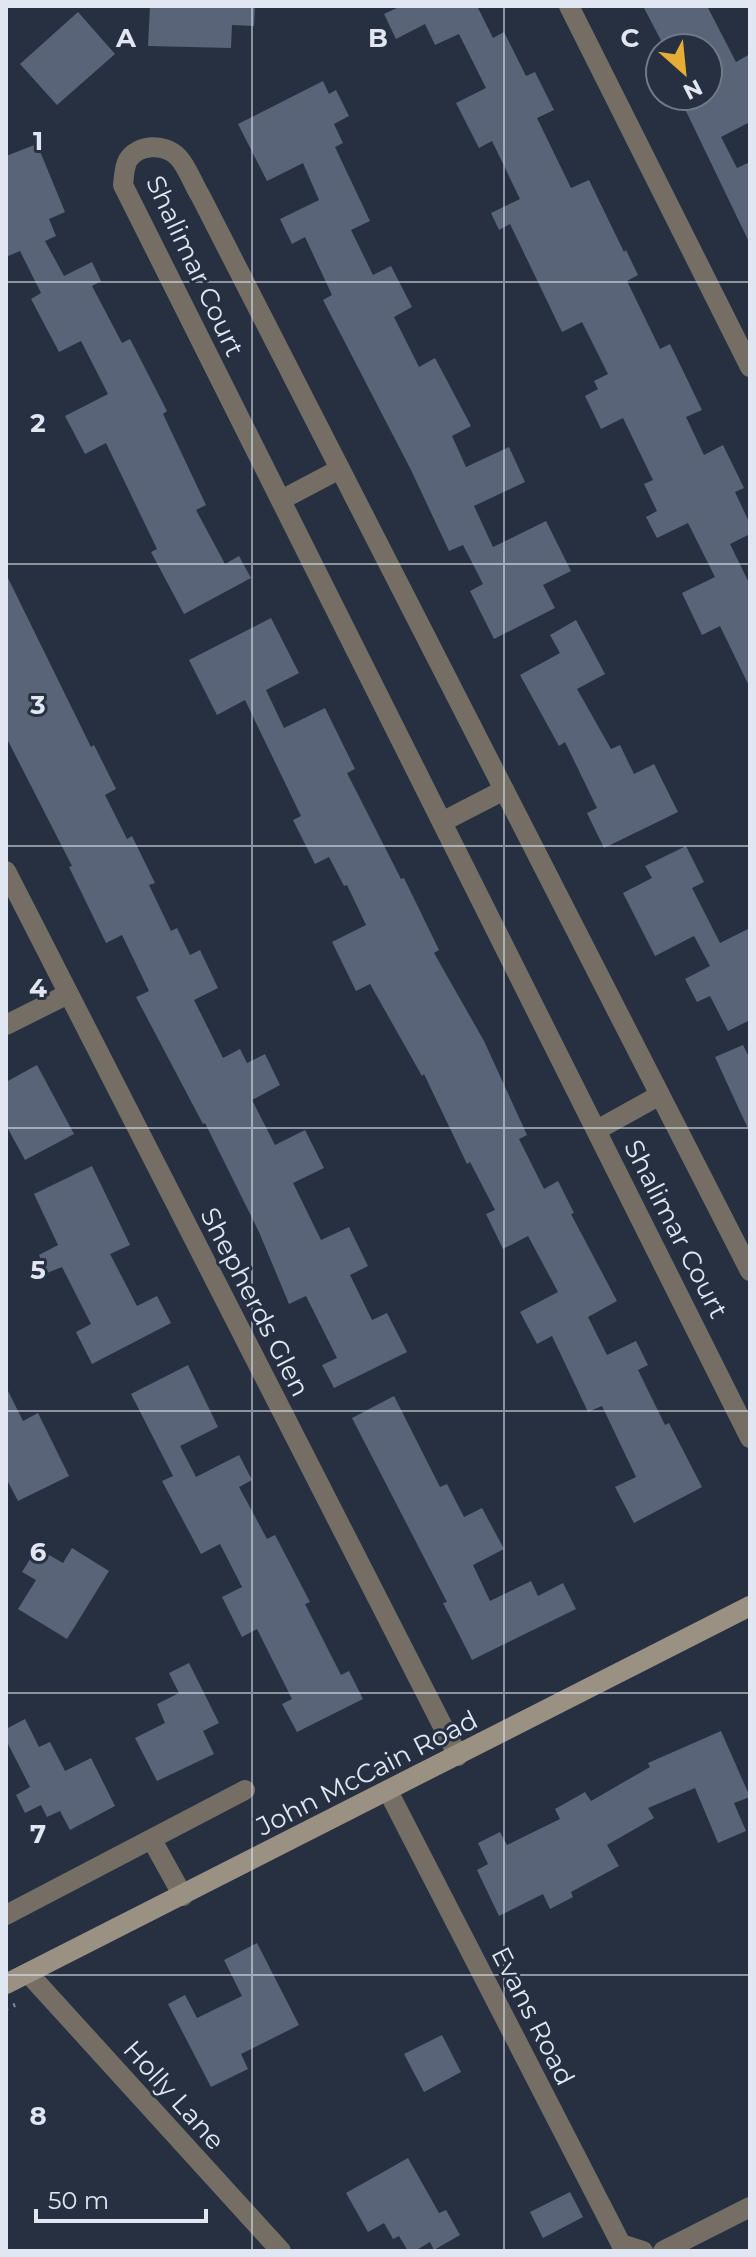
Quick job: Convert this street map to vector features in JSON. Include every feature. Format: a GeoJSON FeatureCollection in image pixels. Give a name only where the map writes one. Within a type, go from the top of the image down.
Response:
{"type":"FeatureCollection","features":[{"type":"Feature","properties":{"kind":"main road","name":"John McCain Road"},"geometry":{"type":"LineString","coordinates":[[6,1984],[750,1606]]}},
{"type":"Feature","properties":{"kind":"street"},"geometry":{"type":"LineString","coordinates":[[569,6],[750,367]]}},
{"type":"Feature","properties":{"kind":"street","name":"Shalimar Court"},"geometry":{"type":"LineString","coordinates":[[750,1271],[178,156],[163,148],[146,147],[126,163],[123,185],[750,1438]]}},
{"type":"Feature","properties":{"kind":"street"},"geometry":{"type":"LineString","coordinates":[[281,500],[340,469]]}},
{"type":"Feature","properties":{"kind":"street"},"geometry":{"type":"LineString","coordinates":[[442,822],[504,790]]}},
{"type":"Feature","properties":{"kind":"street","name":"Shepherds Glen"},"geometry":{"type":"LineString","coordinates":[[6,871],[458,1756]]}},
{"type":"Feature","properties":{"kind":"street"},"geometry":{"type":"LineString","coordinates":[[6,1025],[68,994]]}},
{"type":"Feature","properties":{"kind":"street","name":"Shalimar Court"},"geometry":{"type":"LineString","coordinates":[[597,1130],[660,1095]]}},
{"type":"Feature","properties":{"kind":"street"},"geometry":{"type":"LineString","coordinates":[[6,1915],[245,1790]]}},
{"type":"Feature","properties":{"kind":"street","name":"Evans Road"},"geometry":{"type":"LineString","coordinates":[[388,1791],[621,2244],[643,2251]]}},
{"type":"Feature","properties":{"kind":"street"},"geometry":{"type":"LineString","coordinates":[[152,1840],[183,1896]]}},
{"type":"Feature","properties":{"kind":"street","name":"Holly Lane"},"geometry":{"type":"LineString","coordinates":[[28,1973],[281,2251]]}},
{"type":"Feature","properties":{"kind":"street"},"geometry":{"type":"LineString","coordinates":[[663,2251],[750,2207]]}},
{"type":"Feature","properties":{"kind":"building"},"geometry":{"type":"Polygon","coordinates":[[[150,6],[255,6],[254,26],[232,25],[231,48],[148,46],[150,6]]]}},
{"type":"Feature","properties":{"kind":"building"},"geometry":{"type":"Polygon","coordinates":[[[401,6],[477,6],[493,38],[504,32],[526,76],[535,72],[554,110],[537,118],[571,188],[589,180],[624,252],[626,250],[638,275],[627,281],[660,349],[670,344],[702,410],[686,417],[704,455],[723,445],[744,488],[735,492],[750,524],[750,534],[730,544],[750,585],[750,688],[720,626],[702,635],[682,593],[715,577],[688,523],[657,538],[646,517],[657,511],[644,484],[653,480],[623,418],[601,429],[585,396],[598,389],[594,381],[608,374],[582,322],[562,332],[510,224],[499,230],[491,213],[520,199],[492,141],[479,148],[456,103],[486,88],[459,34],[435,45],[425,24],[396,39],[384,14],[401,6]]]}},
{"type":"Feature","properties":{"kind":"building"},"geometry":{"type":"Polygon","coordinates":[[[643,6],[707,6],[720,32],[657,32],[643,6]]]}},
{"type":"Feature","properties":{"kind":"building"},"geometry":{"type":"Polygon","coordinates":[[[78,12],[115,54],[57,105],[20,64],[78,12]]]}},
{"type":"Feature","properties":{"kind":"building"},"geometry":{"type":"Polygon","coordinates":[[[724,39],[736,62],[750,54],[750,122],[721,137],[737,168],[750,162],[750,244],[686,112],[724,112],[724,39]]]}},
{"type":"Feature","properties":{"kind":"building"},"geometry":{"type":"Polygon","coordinates":[[[323,81],[329,94],[336,90],[349,116],[334,124],[343,143],[335,147],[370,221],[351,230],[373,275],[391,266],[412,307],[394,317],[419,367],[435,358],[471,426],[452,436],[466,467],[509,447],[525,482],[474,506],[493,547],[546,521],[571,571],[543,585],[555,608],[494,639],[470,591],[483,584],[463,545],[449,551],[323,300],[332,295],[305,237],[292,244],[280,219],[319,200],[303,163],[267,181],[238,124],[323,81]]]}},
{"type":"Feature","properties":{"kind":"building"},"geometry":{"type":"Polygon","coordinates":[[[37,144],[65,212],[49,219],[56,236],[45,241],[64,276],[92,262],[101,281],[92,286],[122,343],[130,339],[167,411],[163,414],[206,505],[196,510],[225,564],[239,556],[251,578],[184,614],[151,552],[157,549],[106,443],[85,454],[65,416],[108,394],[81,341],[59,352],[31,299],[41,293],[20,251],[6,257],[6,156],[37,144]]]}},
{"type":"Feature","properties":{"kind":"building"},"geometry":{"type":"Polygon","coordinates":[[[6,574],[91,747],[94,745],[116,789],[105,795],[127,839],[132,836],[155,883],[149,885],[171,931],[177,928],[190,955],[200,950],[218,988],[194,1000],[223,1058],[240,1049],[247,1063],[265,1054],[280,1085],[252,1100],[275,1145],[305,1130],[324,1168],[293,1183],[321,1240],[349,1227],[368,1266],[350,1275],[372,1320],[387,1313],[407,1352],[334,1388],[322,1365],[337,1358],[306,1296],[289,1304],[259,1232],[205,1123],[136,997],[149,991],[122,935],[106,943],[69,867],[72,866],[6,737],[6,574]]]}},
{"type":"Feature","properties":{"kind":"building"},"geometry":{"type":"Polygon","coordinates":[[[271,618],[299,673],[266,690],[284,728],[325,708],[355,769],[347,773],[401,879],[404,878],[439,950],[434,953],[484,1041],[527,1135],[519,1139],[544,1189],[558,1181],[574,1213],[571,1214],[617,1301],[588,1317],[607,1355],[636,1341],[648,1365],[638,1370],[665,1425],[669,1423],[702,1487],[634,1523],[615,1487],[636,1477],[602,1406],[588,1412],[552,1336],[537,1344],[520,1312],[558,1292],[528,1236],[503,1249],[486,1214],[495,1210],[470,1162],[467,1164],[424,1074],[422,1076],[370,984],[356,991],[332,942],[366,925],[347,885],[344,886],[329,857],[315,864],[293,820],[301,816],[245,700],[217,715],[189,660],[271,618]]]}},
{"type":"Feature","properties":{"kind":"building"},"geometry":{"type":"Polygon","coordinates":[[[576,620],[605,674],[577,689],[611,749],[620,745],[634,774],[654,764],[678,812],[604,848],[587,813],[597,808],[565,742],[559,746],[520,675],[560,653],[550,635],[576,620]]]}},
{"type":"Feature","properties":{"kind":"building"},"geometry":{"type":"Polygon","coordinates":[[[686,846],[704,882],[692,888],[720,943],[750,928],[750,1020],[728,1031],[710,996],[697,1002],[685,979],[710,966],[694,936],[655,956],[623,893],[652,878],[645,866],[686,846]]]}},
{"type":"Feature","properties":{"kind":"building"},"geometry":{"type":"Polygon","coordinates":[[[743,1045],[750,1059],[750,1133],[715,1057],[743,1045]]]}},
{"type":"Feature","properties":{"kind":"building"},"geometry":{"type":"Polygon","coordinates":[[[37,1065],[74,1134],[25,1160],[6,1125],[6,1082],[37,1065]]]}},
{"type":"Feature","properties":{"kind":"building"},"geometry":{"type":"Polygon","coordinates":[[[92,1166],[130,1245],[110,1254],[137,1306],[157,1296],[171,1323],[92,1364],[76,1332],[91,1324],[62,1267],[47,1273],[39,1255],[58,1245],[34,1194],[92,1166]]]}},
{"type":"Feature","properties":{"kind":"building"},"geometry":{"type":"Polygon","coordinates":[[[188,1365],[218,1427],[180,1446],[196,1477],[239,1455],[252,1480],[239,1487],[267,1539],[275,1535],[310,1602],[305,1604],[341,1675],[349,1671],[363,1699],[297,1732],[282,1704],[292,1699],[257,1629],[242,1637],[222,1597],[242,1587],[220,1544],[201,1554],[162,1481],[173,1476],[131,1394],[188,1365]]]}},
{"type":"Feature","properties":{"kind":"building"},"geometry":{"type":"Polygon","coordinates":[[[6,1387],[23,1421],[38,1413],[69,1476],[18,1501],[6,1478],[6,1387]]]}},
{"type":"Feature","properties":{"kind":"building"},"geometry":{"type":"Polygon","coordinates":[[[394,1396],[440,1487],[447,1484],[464,1517],[482,1508],[504,1549],[473,1565],[490,1601],[531,1581],[538,1596],[563,1583],[576,1609],[472,1660],[443,1603],[447,1602],[352,1418],[394,1396]]]}},
{"type":"Feature","properties":{"kind":"building"},"geometry":{"type":"Polygon","coordinates":[[[37,1548],[63,1563],[72,1548],[109,1571],[67,1639],[18,1609],[36,1580],[22,1572],[37,1548]]]}},
{"type":"Feature","properties":{"kind":"building"},"geometry":{"type":"Polygon","coordinates":[[[189,1663],[219,1723],[203,1731],[214,1754],[157,1781],[135,1738],[165,1723],[157,1704],[179,1693],[169,1673],[189,1663]]]}},
{"type":"Feature","properties":{"kind":"building"},"geometry":{"type":"Polygon","coordinates":[[[25,1719],[39,1747],[50,1742],[65,1771],[91,1758],[115,1806],[70,1830],[60,1811],[47,1817],[41,1805],[25,1813],[16,1795],[30,1787],[6,1740],[6,1729],[25,1719]]]}},
{"type":"Feature","properties":{"kind":"building"},"geometry":{"type":"Polygon","coordinates":[[[721,1731],[750,1797],[734,1803],[746,1831],[718,1843],[695,1788],[648,1808],[654,1818],[607,1845],[619,1866],[571,1892],[573,1897],[550,1909],[543,1894],[499,1916],[477,1870],[488,1864],[478,1843],[500,1832],[507,1845],[560,1819],[555,1809],[585,1792],[591,1801],[650,1767],[648,1763],[721,1731]]]}},
{"type":"Feature","properties":{"kind":"building"},"geometry":{"type":"Polygon","coordinates":[[[257,1943],[299,2025],[241,2054],[248,2069],[211,2087],[168,2004],[185,1995],[197,2018],[242,1996],[224,1960],[257,1943]]]}},
{"type":"Feature","properties":{"kind":"building"},"geometry":{"type":"Polygon","coordinates":[[[442,2035],[461,2072],[424,2092],[404,2054],[442,2035]]]}},
{"type":"Feature","properties":{"kind":"building"},"geometry":{"type":"Polygon","coordinates":[[[408,2158],[439,2213],[446,2210],[460,2235],[434,2250],[430,2242],[415,2251],[408,2251],[399,2236],[393,2239],[384,2223],[368,2232],[346,2193],[408,2158]]]}},
{"type":"Feature","properties":{"kind":"building"},"geometry":{"type":"Polygon","coordinates":[[[570,2192],[583,2217],[543,2238],[530,2212],[570,2192]]]}}]}
